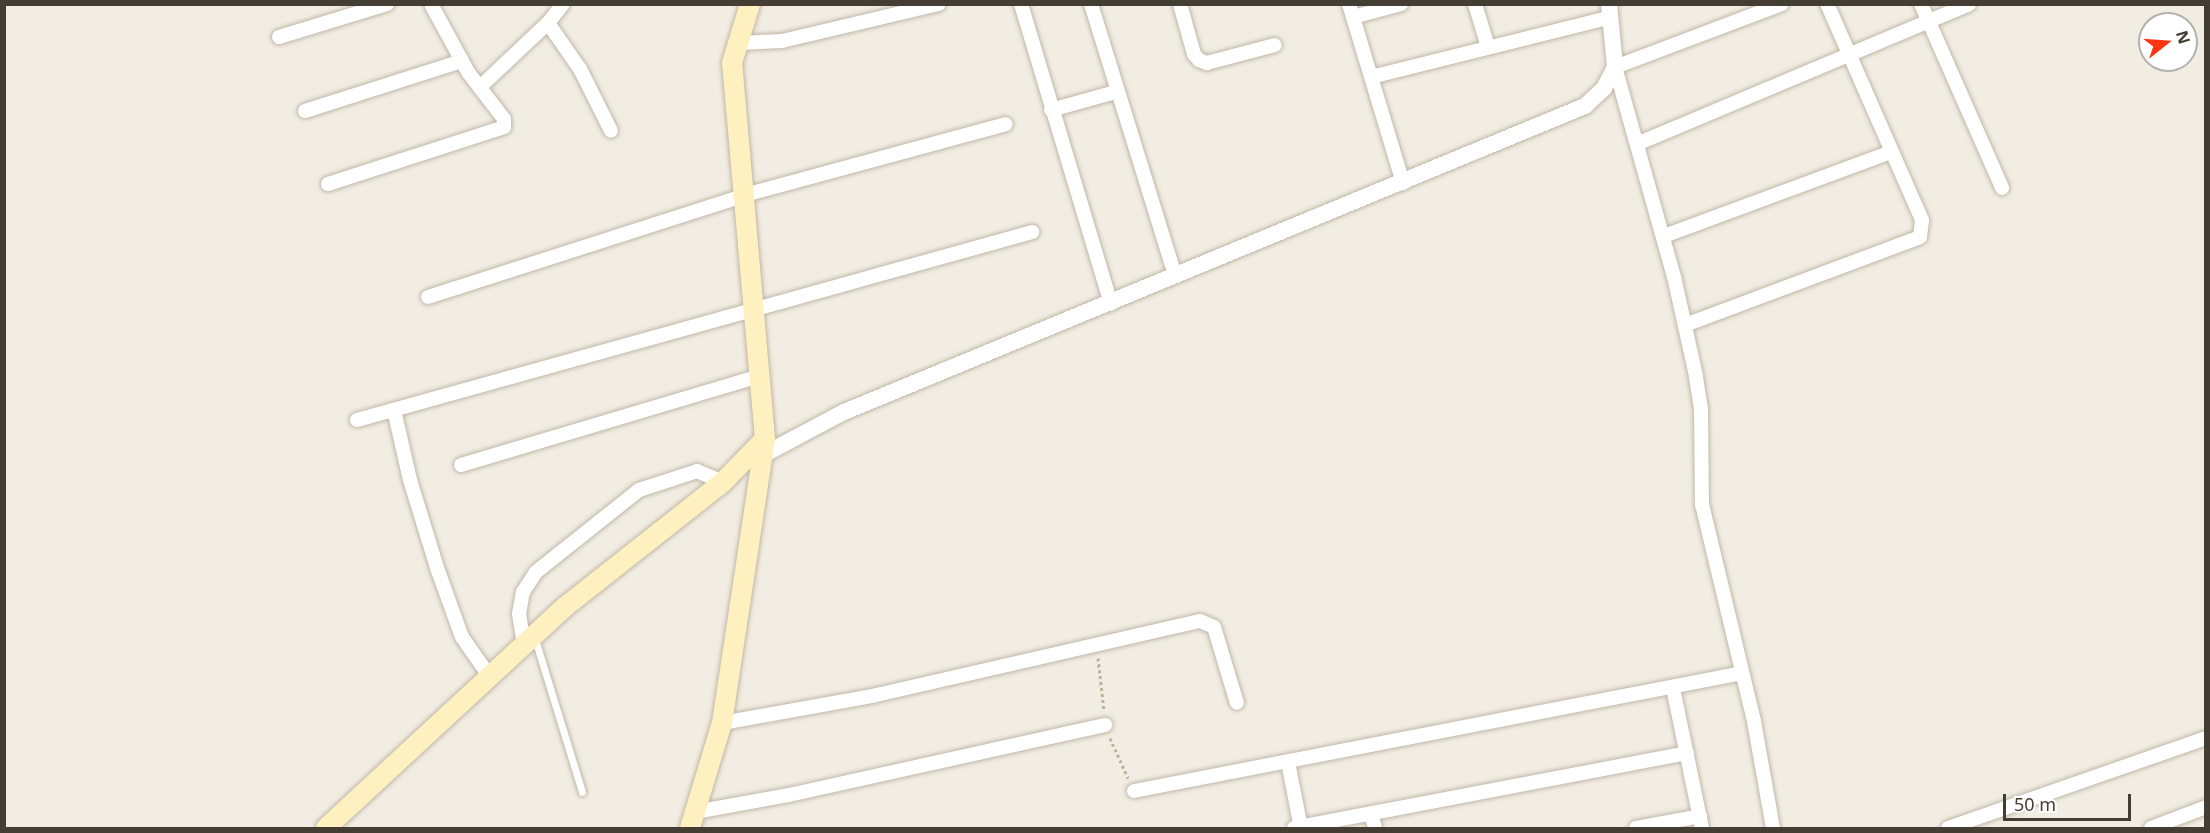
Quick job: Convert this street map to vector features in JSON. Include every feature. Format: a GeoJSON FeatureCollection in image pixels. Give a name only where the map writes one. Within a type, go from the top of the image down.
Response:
{"type":"FeatureCollection","features":[{"type":"Feature","properties":{"kind":"main road"},"geometry":{"type":"LineString","coordinates":[[693,820],[722,723],[764,447],[755,307],[732,63],[750,4]]}},
{"type":"Feature","properties":{"kind":"main road"},"geometry":{"type":"LineString","coordinates":[[326,828],[529,640],[618,564],[764,447]]}},
{"type":"Feature","properties":{"kind":"street"},"geometry":{"type":"LineString","coordinates":[[279,37],[387,4]]}},
{"type":"Feature","properties":{"kind":"street"},"geometry":{"type":"LineString","coordinates":[[328,183],[499,131],[504,127],[504,119],[462,61],[431,4]]}},
{"type":"Feature","properties":{"kind":"street"},"geometry":{"type":"LineString","coordinates":[[480,87],[548,24],[563,4]]}},
{"type":"Feature","properties":{"kind":"street"},"geometry":{"type":"LineString","coordinates":[[738,43],[782,41],[939,4]]}},
{"type":"Feature","properties":{"kind":"street"},"geometry":{"type":"LineString","coordinates":[[1021,4],[1051,110],[1112,304]]}},
{"type":"Feature","properties":{"kind":"street"},"geometry":{"type":"LineString","coordinates":[[1091,4],[1116,92],[1175,275]]}},
{"type":"Feature","properties":{"kind":"street"},"geometry":{"type":"LineString","coordinates":[[1180,4],[1194,54],[1199,60],[1207,63],[1275,45]]}},
{"type":"Feature","properties":{"kind":"street"},"geometry":{"type":"LineString","coordinates":[[1401,4],[1351,11],[1403,183]]}},
{"type":"Feature","properties":{"kind":"street"},"geometry":{"type":"LineString","coordinates":[[1475,4],[1488,47]]}},
{"type":"Feature","properties":{"kind":"street"},"geometry":{"type":"LineString","coordinates":[[764,447],[1585,106],[1604,88],[1615,67],[1782,4]]}},
{"type":"Feature","properties":{"kind":"street"},"geometry":{"type":"LineString","coordinates":[[1685,325],[1920,237],[1922,220],[1827,4]]}},
{"type":"Feature","properties":{"kind":"street"},"geometry":{"type":"LineString","coordinates":[[1920,4],[2002,188]]}},
{"type":"Feature","properties":{"kind":"street"},"geometry":{"type":"LineString","coordinates":[[1639,143],[1851,56],[1969,4]]}},
{"type":"Feature","properties":{"kind":"street"},"geometry":{"type":"LineString","coordinates":[[1371,77],[1488,47],[1610,11],[1615,67],[1639,143],[1685,325],[1701,409],[1702,504],[1742,673],[1773,828]]}},
{"type":"Feature","properties":{"kind":"street"},"geometry":{"type":"LineString","coordinates":[[548,24],[580,69],[611,131]]}},
{"type":"Feature","properties":{"kind":"street"},"geometry":{"type":"LineString","coordinates":[[305,111],[462,61]]}},
{"type":"Feature","properties":{"kind":"street"},"geometry":{"type":"LineString","coordinates":[[1051,110],[1116,92]]}},
{"type":"Feature","properties":{"kind":"street"},"geometry":{"type":"LineString","coordinates":[[428,297],[745,195],[1006,124]]}},
{"type":"Feature","properties":{"kind":"street"},"geometry":{"type":"LineString","coordinates":[[1664,236],[1891,152]]}},
{"type":"Feature","properties":{"kind":"street"},"geometry":{"type":"LineString","coordinates":[[357,420],[755,307],[1032,232]]}},
{"type":"Feature","properties":{"kind":"street"},"geometry":{"type":"LineString","coordinates":[[461,465],[760,376]]}},
{"type":"Feature","properties":{"kind":"street"},"geometry":{"type":"LineString","coordinates":[[394,410],[410,480],[437,568],[462,638],[490,677]]}},
{"type":"Feature","properties":{"kind":"street"},"geometry":{"type":"LineString","coordinates":[[529,640],[519,614],[523,592],[536,572],[630,495],[650,485],[697,471],[723,482]]}},
{"type":"Feature","properties":{"kind":"street"},"geometry":{"type":"LineString","coordinates":[[722,723],[872,696],[1200,621],[1214,627],[1237,703]]}},
{"type":"Feature","properties":{"kind":"street"},"geometry":{"type":"LineString","coordinates":[[1134,791],[1742,673]]}},
{"type":"Feature","properties":{"kind":"street"},"geometry":{"type":"LineString","coordinates":[[1636,828],[1701,822],[1673,688]]}},
{"type":"Feature","properties":{"kind":"street"},"geometry":{"type":"LineString","coordinates":[[693,820],[789,795],[1106,724]]}},
{"type":"Feature","properties":{"kind":"street"},"geometry":{"type":"LineString","coordinates":[[1948,828],[2205,738]]}},
{"type":"Feature","properties":{"kind":"street"},"geometry":{"type":"LineString","coordinates":[[1288,762],[1299,828],[1687,753]]}},
{"type":"Feature","properties":{"kind":"street"},"geometry":{"type":"LineString","coordinates":[[2151,828],[2205,807]]}},
{"type":"Feature","properties":{"kind":"street"},"geometry":{"type":"LineString","coordinates":[[1371,813],[1375,828]]}},
{"type":"Feature","properties":{"kind":"lane"},"geometry":{"type":"LineString","coordinates":[[529,640],[582,792]]}}]}
